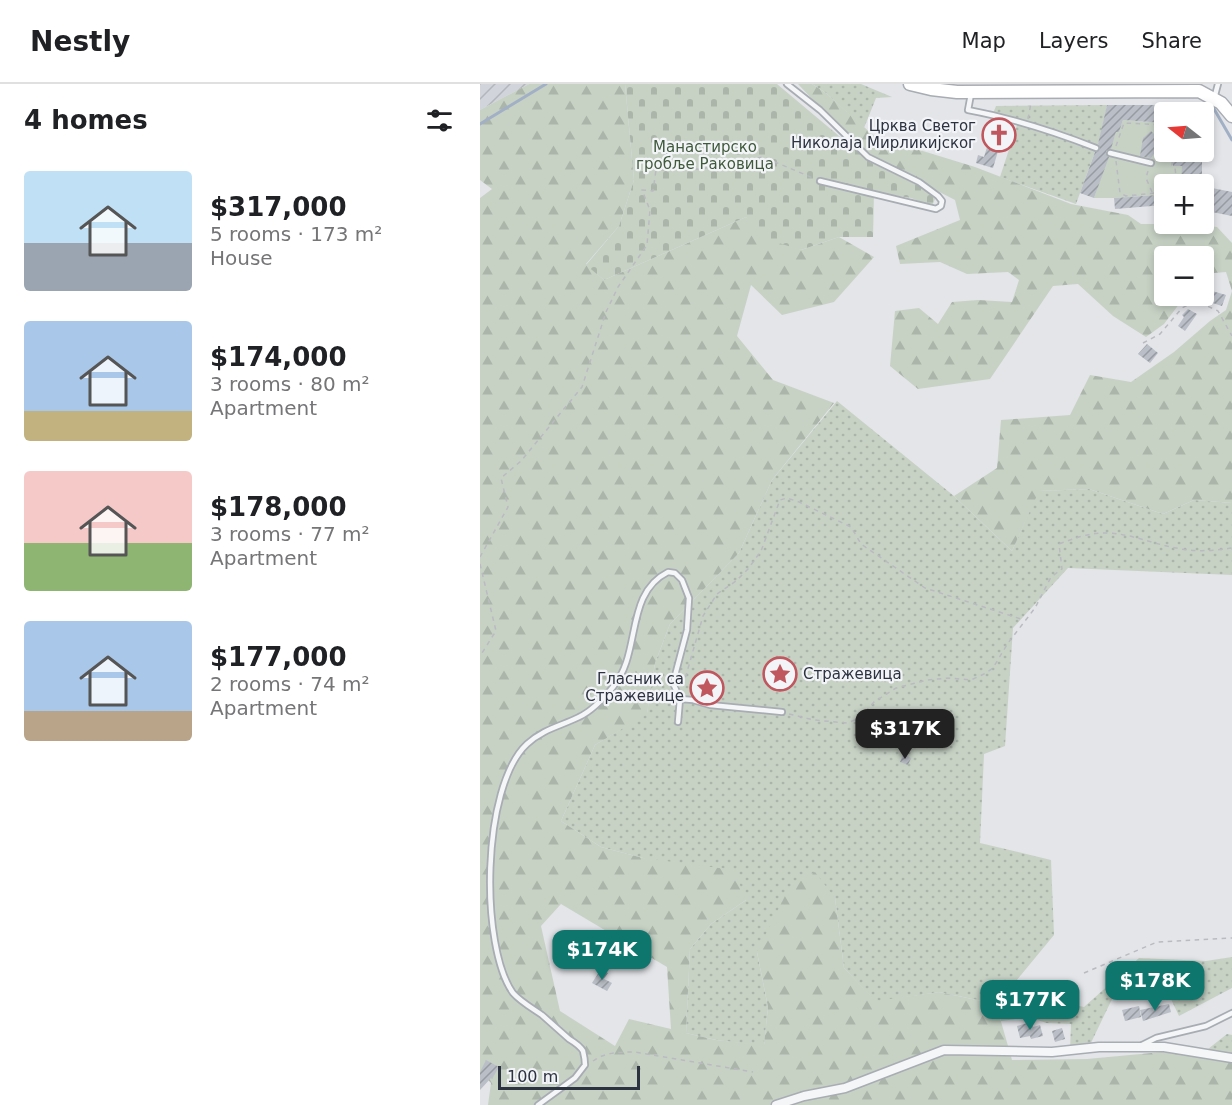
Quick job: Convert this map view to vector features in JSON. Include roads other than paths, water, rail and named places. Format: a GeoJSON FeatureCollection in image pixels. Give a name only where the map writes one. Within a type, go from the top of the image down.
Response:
{"type":"FeatureCollection","features":[{"type":"Feature","properties":{"kind":"main road"},"geometry":{"type":"LineString","coordinates":[[910,84],[938,90],[971,92],[1199,91],[1214,99],[1232,116]]}},
{"type":"Feature","properties":{"kind":"street"},"geometry":{"type":"LineString","coordinates":[[776,1105],[804,1096],[845,1088],[944,1050],[1052,1052],[1099,1047],[1178,1048],[1232,1058]]}},
{"type":"Feature","properties":{"kind":"lane"},"geometry":{"type":"LineString","coordinates":[[787,84],[820,110],[868,157],[919,182],[938,195],[942,201],[936,209],[820,181]]}},
{"type":"Feature","properties":{"kind":"lane"},"geometry":{"type":"LineString","coordinates":[[1214,99],[1218,84]]}},
{"type":"Feature","properties":{"kind":"lane"},"geometry":{"type":"LineString","coordinates":[[971,92],[968,110],[991,114],[1096,148]]}},
{"type":"Feature","properties":{"kind":"lane"},"geometry":{"type":"LineString","coordinates":[[1113,153],[1151,163]]}},
{"type":"Feature","properties":{"kind":"lane"},"geometry":{"type":"LineString","coordinates":[[484,904],[487,850],[492,819],[497,800],[512,765],[526,745],[550,728],[588,712],[615,686],[630,654],[637,610],[650,586],[668,572],[675,573],[682,580],[689,598],[687,630],[673,683],[680,699],[678,722]]}},
{"type":"Feature","properties":{"kind":"lane"},"geometry":{"type":"LineString","coordinates":[[680,699],[710,705],[782,712]]}},
{"type":"Feature","properties":{"kind":"lane"},"geometry":{"type":"LineString","coordinates":[[486,924],[499,971],[511,992],[581,1048],[585,1065],[583,1069],[538,1105]]}},
{"type":"Feature","properties":{"kind":"lane"},"geometry":{"type":"LineString","coordinates":[[1140,1047],[1156,1038],[1206,1026],[1232,1013]]}},
{"type":"Feature","properties":{"kind":"waterway"},"geometry":{"type":"LineString","coordinates":[[480,124],[546,84]]}},
{"type":"Feature","properties":{"kind":"waterway"},"geometry":{"type":"LineString","coordinates":[[1214,109],[1232,140]]}},
{"type":"Feature","properties":{"kind":"place","name":"Црква Светог Николаја Мирликијског"},"geometry":{"type":"Point","coordinates":[999,135]}},
{"type":"Feature","properties":{"kind":"place","name":"Стражевица"},"geometry":{"type":"Point","coordinates":[780,674]}},
{"type":"Feature","properties":{"kind":"place","name":"Гласник са Стражевице"},"geometry":{"type":"Point","coordinates":[707,688]}},
{"type":"Feature","properties":{"kind":"park label","name":"Манастирско гробље Раковица"},"geometry":{"type":"Point","coordinates":[705,156]}}]}
